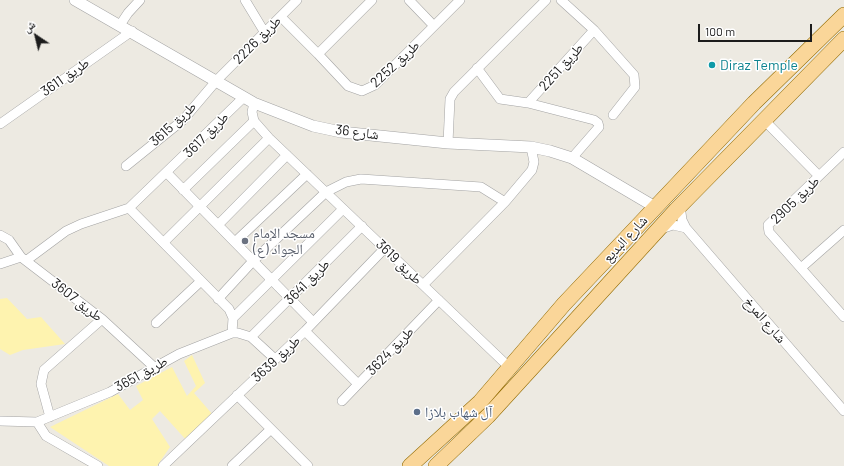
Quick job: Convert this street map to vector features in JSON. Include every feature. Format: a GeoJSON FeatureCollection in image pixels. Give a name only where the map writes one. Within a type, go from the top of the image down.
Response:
{"type":"FeatureCollection","features":[{"type":"Feature","properties":{"kind":"main road","name":"شارع البديع"},"geometry":{"type":"LineString","coordinates":[[410,466],[480,402],[564,304],[655,207],[754,103],[844,14]]}},
{"type":"Feature","properties":{"kind":"main road","name":"شارع البديع"},"geometry":{"type":"LineString","coordinates":[[436,466],[488,416],[680,205],[844,40]]}},
{"type":"Feature","properties":{"kind":"street","name":"شارع 36"},"geometry":{"type":"LineString","coordinates":[[75,0],[217,80],[249,100],[313,126],[341,132],[448,143],[531,147],[572,158],[655,207]]}},
{"type":"Feature","properties":{"kind":"street"},"geometry":{"type":"LineString","coordinates":[[120,25],[128,13],[140,0]]}},
{"type":"Feature","properties":{"kind":"street"},"geometry":{"type":"LineString","coordinates":[[245,0],[265,33]]}},
{"type":"Feature","properties":{"kind":"street","name":"طريق 2226"},"geometry":{"type":"LineString","coordinates":[[217,80],[297,0]]}},
{"type":"Feature","properties":{"kind":"street"},"geometry":{"type":"LineString","coordinates":[[318,54],[372,0]]}},
{"type":"Feature","properties":{"kind":"street"},"geometry":{"type":"LineString","coordinates":[[409,0],[434,26]]}},
{"type":"Feature","properties":{"kind":"street","name":"طريق 2252"},"geometry":{"type":"LineString","coordinates":[[280,17],[348,86],[358,91],[365,91],[375,85],[460,0]]}},
{"type":"Feature","properties":{"kind":"street"},"geometry":{"type":"LineString","coordinates":[[448,143],[450,99],[458,86],[546,0]]}},
{"type":"Feature","properties":{"kind":"street","name":"طريق 2251"},"geometry":{"type":"LineString","coordinates":[[561,0],[594,30],[634,75],[635,87],[613,115]]}},
{"type":"Feature","properties":{"kind":"street","name":"طريق 2251"},"geometry":{"type":"LineString","coordinates":[[528,103],[594,30]]}},
{"type":"Feature","properties":{"kind":"street","name":"طريق 3611"},"geometry":{"type":"LineString","coordinates":[[0,124],[132,32]]}},
{"type":"Feature","properties":{"kind":"street","name":"طريق 2251"},"geometry":{"type":"LineString","coordinates":[[477,68],[500,99],[528,103],[594,120],[598,123],[600,127],[572,158]]}},
{"type":"Feature","properties":{"kind":"street","name":"طريق 3615"},"geometry":{"type":"LineString","coordinates":[[126,166],[183,120],[217,80]]}},
{"type":"Feature","properties":{"kind":"street"},"geometry":{"type":"LineString","coordinates":[[249,100],[254,122]]}},
{"type":"Feature","properties":{"kind":"street","name":"طريق 3617"},"geometry":{"type":"LineString","coordinates":[[129,208],[249,100]]}},
{"type":"Feature","properties":{"kind":"street"},"geometry":{"type":"LineString","coordinates":[[764,120],[819,176]]}},
{"type":"Feature","properties":{"kind":"street","name":"طريق 3617"},"geometry":{"type":"LineString","coordinates":[[183,190],[254,122]]}},
{"type":"Feature","properties":{"kind":"street","name":"طريق 3619"},"geometry":{"type":"LineString","coordinates":[[254,122],[510,368]]}},
{"type":"Feature","properties":{"kind":"street"},"geometry":{"type":"LineString","coordinates":[[164,242],[269,138]]}},
{"type":"Feature","properties":{"kind":"street"},"geometry":{"type":"LineString","coordinates":[[423,285],[505,202],[532,170],[534,162],[531,147]]}},
{"type":"Feature","properties":{"kind":"street","name":"طريق 2905"},"geometry":{"type":"LineString","coordinates":[[844,152],[768,225],[769,232],[844,317]]}},
{"type":"Feature","properties":{"kind":"street"},"geometry":{"type":"LineString","coordinates":[[218,225],[287,155]]}},
{"type":"Feature","properties":{"kind":"street"},"geometry":{"type":"LineString","coordinates":[[167,173],[313,322]]}},
{"type":"Feature","properties":{"kind":"street"},"geometry":{"type":"LineString","coordinates":[[235,242],[307,174]]}},
{"type":"Feature","properties":{"kind":"street"},"geometry":{"type":"LineString","coordinates":[[218,299],[253,261],[326,192],[346,182],[369,179],[481,187],[505,202]]}},
{"type":"Feature","properties":{"kind":"street","name":"شارع المرخ"},"geometry":{"type":"LineString","coordinates":[[680,205],[681,215],[686,228],[844,411]]}},
{"type":"Feature","properties":{"kind":"street"},"geometry":{"type":"LineString","coordinates":[[0,264],[24,258],[66,231],[129,208],[229,309],[233,318],[232,334]]}},
{"type":"Feature","properties":{"kind":"street"},"geometry":{"type":"LineString","coordinates":[[233,318],[343,209]]}},
{"type":"Feature","properties":{"kind":"street"},"geometry":{"type":"LineString","coordinates":[[656,232],[664,227],[673,225],[686,228]]}},
{"type":"Feature","properties":{"kind":"street","name":"طريق 3641"},"geometry":{"type":"LineString","coordinates":[[251,337],[362,226]]}},
{"type":"Feature","properties":{"kind":"street"},"geometry":{"type":"LineString","coordinates":[[801,268],[844,230]]}},
{"type":"Feature","properties":{"kind":"street","name":"طريق 3607"},"geometry":{"type":"LineString","coordinates":[[0,235],[9,240],[24,258],[102,319],[154,367]]}},
{"type":"Feature","properties":{"kind":"street","name":"طريق 3639"},"geometry":{"type":"LineString","coordinates":[[163,466],[305,331],[385,248]]}},
{"type":"Feature","properties":{"kind":"street"},"geometry":{"type":"LineString","coordinates":[[156,323],[201,281]]}},
{"type":"Feature","properties":{"kind":"street","name":"طريق 3624"},"geometry":{"type":"LineString","coordinates":[[342,401],[439,300]]}},
{"type":"Feature","properties":{"kind":"street"},"geometry":{"type":"LineString","coordinates":[[50,417],[41,384],[44,370],[102,319]]}},
{"type":"Feature","properties":{"kind":"street"},"geometry":{"type":"LineString","coordinates":[[305,331],[358,384]]}},
{"type":"Feature","properties":{"kind":"street","name":"طريق 3651"},"geometry":{"type":"LineString","coordinates":[[0,421],[37,422],[110,392],[154,367],[202,344],[238,333],[251,337]]}},
{"type":"Feature","properties":{"kind":"street"},"geometry":{"type":"LineString","coordinates":[[251,337],[275,359]]}},
{"type":"Feature","properties":{"kind":"street"},"geometry":{"type":"LineString","coordinates":[[237,396],[308,466]]}},
{"type":"Feature","properties":{"kind":"street"},"geometry":{"type":"LineString","coordinates":[[37,422],[46,436],[98,466]]}},
{"type":"Feature","properties":{"kind":"street"},"geometry":{"type":"LineString","coordinates":[[232,466],[271,429]]}},
{"type":"Feature","properties":{"kind":"sand"},"geometry":{"type":"Polygon","coordinates":[[[7,298],[27,319],[41,317],[65,344],[23,350],[10,355],[0,349],[0,299],[7,298]]]}},
{"type":"Feature","properties":{"kind":"sand"},"geometry":{"type":"Polygon","coordinates":[[[192,355],[205,383],[194,393],[213,415],[188,442],[160,411],[152,419],[170,447],[157,466],[109,466],[50,427],[118,394],[130,410],[143,400],[136,386],[172,367],[187,396],[196,386],[184,361],[192,355]]]}},
{"type":"Feature","properties":{"kind":"place","name":"Diraz Temple"},"geometry":{"type":"Point","coordinates":[712,65]}},
{"type":"Feature","properties":{"kind":"place","name":"مسجد الإمام الجواد (ع)"},"geometry":{"type":"Point","coordinates":[245,241]}},
{"type":"Feature","properties":{"kind":"place","name":"آل شهاب بلازا"},"geometry":{"type":"Point","coordinates":[417,412]}}]}
